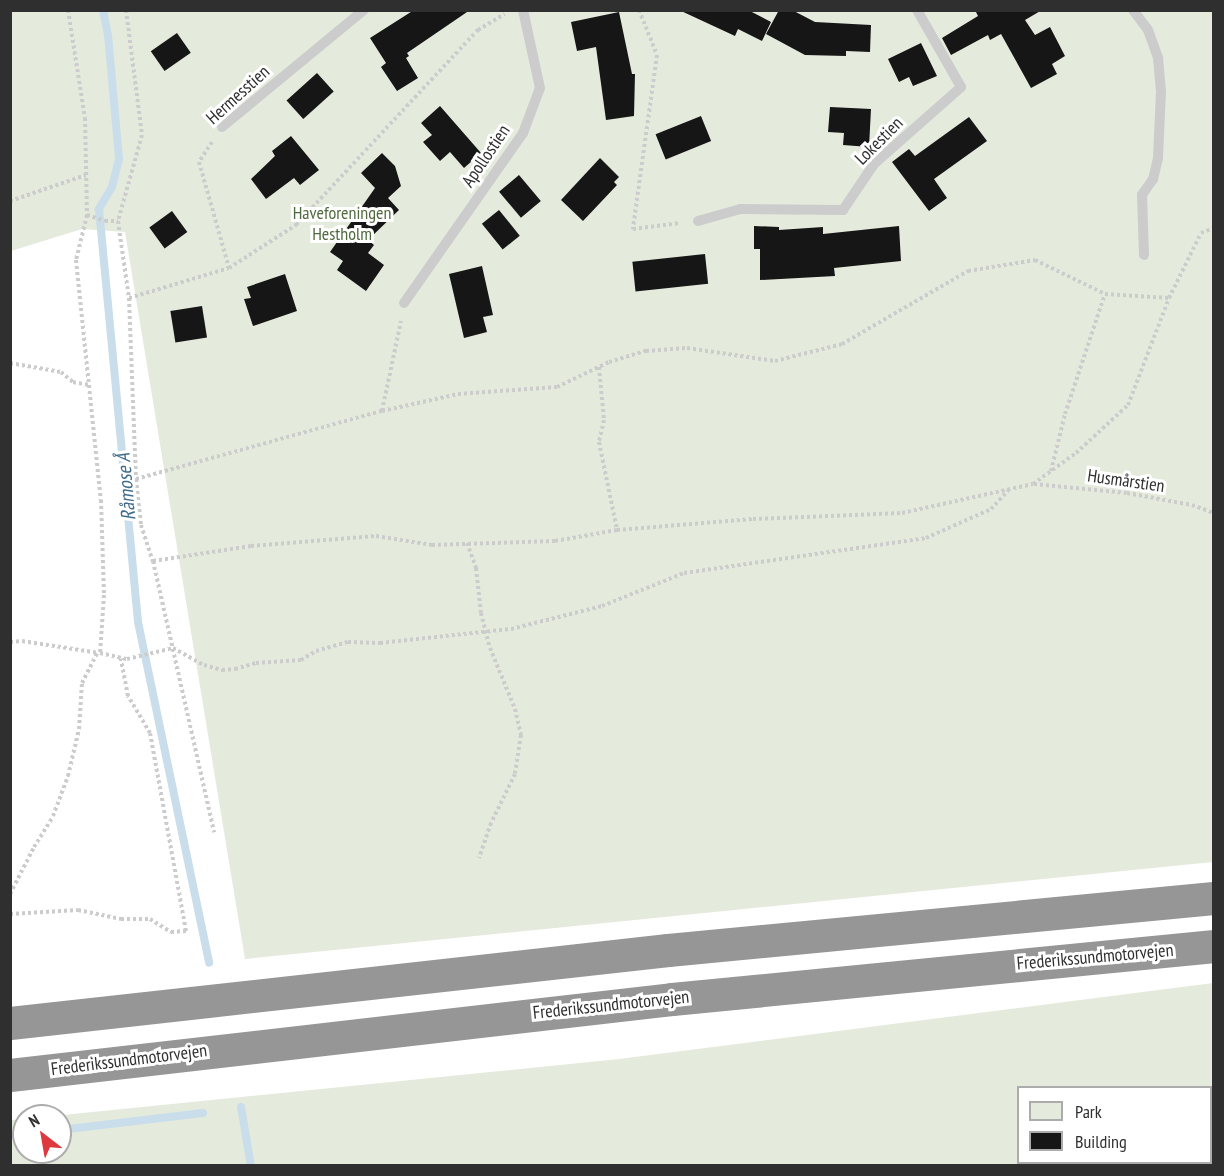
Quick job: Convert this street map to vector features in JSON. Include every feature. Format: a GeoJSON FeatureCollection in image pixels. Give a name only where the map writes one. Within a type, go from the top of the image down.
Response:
{"type":"FeatureCollection","features":[{"type":"Feature","properties":{"kind":"highway"},"geometry":{"type":"LineString","coordinates":[[10,1023],[725,944],[1214,898]]}},
{"type":"Feature","properties":{"kind":"highway","name":"Frederikssundmotorvejen"},"geometry":{"type":"LineString","coordinates":[[10,1075],[672,999],[1214,946]]}},
{"type":"Feature","properties":{"kind":"lane","name":"Hermesstien"},"geometry":{"type":"LineString","coordinates":[[222,127],[364,10]]}},
{"type":"Feature","properties":{"kind":"lane","name":"Apollostien"},"geometry":{"type":"LineString","coordinates":[[404,303],[523,133],[540,88],[523,10]]}},
{"type":"Feature","properties":{"kind":"lane","name":"Lokestien"},"geometry":{"type":"LineString","coordinates":[[698,221],[740,209],[843,210],[874,164],[961,87],[917,10]]}},
{"type":"Feature","properties":{"kind":"lane"},"geometry":{"type":"LineString","coordinates":[[1133,10],[1148,30],[1158,58],[1161,91],[1158,158],[1153,178],[1142,195],[1144,255]]}},
{"type":"Feature","properties":{"kind":"path"},"geometry":{"type":"LineString","coordinates":[[10,894],[53,816],[68,776],[79,729],[82,683],[98,653],[104,595],[103,548],[76,260],[87,215],[86,118],[68,10]]}},
{"type":"Feature","properties":{"kind":"path"},"geometry":{"type":"LineString","coordinates":[[129,298],[229,268],[296,225],[478,30],[511,10]]}},
{"type":"Feature","properties":{"kind":"path"},"geometry":{"type":"LineString","coordinates":[[639,10],[657,55],[633,229],[698,221]]}},
{"type":"Feature","properties":{"kind":"path"},"geometry":{"type":"LineString","coordinates":[[126,11],[142,135],[118,221],[129,298],[136,479],[141,525],[153,561],[214,832]]}},
{"type":"Feature","properties":{"kind":"path","name":"Hermesstien"},"geometry":{"type":"LineString","coordinates":[[222,127],[199,162],[229,268]]}},
{"type":"Feature","properties":{"kind":"path"},"geometry":{"type":"LineString","coordinates":[[10,201],[86,175]]}},
{"type":"Feature","properties":{"kind":"path"},"geometry":{"type":"LineString","coordinates":[[87,215],[105,221],[118,221]]}},
{"type":"Feature","properties":{"kind":"path"},"geometry":{"type":"LineString","coordinates":[[153,561],[251,546],[376,536],[432,545],[555,541],[617,530],[753,519],[902,513],[1033,484],[1076,453],[1128,405],[1169,298],[1201,233],[1214,228]]}},
{"type":"Feature","properties":{"kind":"path"},"geometry":{"type":"LineString","coordinates":[[136,479],[382,411],[458,394],[557,387],[599,366],[646,351],[687,348],[776,361],[842,344],[968,271],[1035,260],[1105,294],[1169,298]]}},
{"type":"Feature","properties":{"kind":"path"},"geometry":{"type":"LineString","coordinates":[[1051,471],[1065,414],[1105,294]]}},
{"type":"Feature","properties":{"kind":"path"},"geometry":{"type":"LineString","coordinates":[[382,411],[404,303]]}},
{"type":"Feature","properties":{"kind":"path"},"geometry":{"type":"LineString","coordinates":[[10,363],[61,372],[73,382],[89,385]]}},
{"type":"Feature","properties":{"kind":"path"},"geometry":{"type":"LineString","coordinates":[[599,366],[604,420],[599,442],[617,530]]}},
{"type":"Feature","properties":{"kind":"path","name":"Husmårstien"},"geometry":{"type":"LineString","coordinates":[[1033,484],[1127,493],[1192,505],[1214,513]]}},
{"type":"Feature","properties":{"kind":"path"},"geometry":{"type":"LineString","coordinates":[[173,648],[198,663],[229,670],[256,663],[301,660],[316,651],[348,642],[380,643],[511,629],[576,614],[621,599],[684,573],[926,538],[991,509],[1008,491]]}},
{"type":"Feature","properties":{"kind":"path"},"geometry":{"type":"LineString","coordinates":[[468,543],[476,568],[481,613],[490,648],[515,709],[521,735],[515,774],[488,830],[479,858]]}},
{"type":"Feature","properties":{"kind":"path"},"geometry":{"type":"LineString","coordinates":[[10,642],[22,641],[121,659],[173,648]]}},
{"type":"Feature","properties":{"kind":"path"},"geometry":{"type":"LineString","coordinates":[[10,914],[78,910],[122,919],[150,919],[171,932],[186,931],[150,733],[128,696],[121,659]]}},
{"type":"Feature","properties":{"kind":"green space","name":"Haveforeningen Hestholm"},"geometry":{"type":"Polygon","coordinates":[[[11,11],[1213,11],[1213,862],[245,959],[125,232],[82,229],[11,251],[11,11]]]}},
{"type":"Feature","properties":{"kind":"green space"},"geometry":{"type":"Polygon","coordinates":[[[1213,983],[1213,1165],[11,1165],[11,1120],[12,1164],[72,1164],[72,1114],[619,1059],[1213,983]]]}},
{"type":"Feature","properties":{"kind":"building"},"geometry":{"type":"Polygon","coordinates":[[[414,10],[470,10],[407,53],[409,56],[406,58],[418,78],[397,91],[381,67],[386,63],[370,38],[414,10]]]}},
{"type":"Feature","properties":{"kind":"building"},"geometry":{"type":"Polygon","coordinates":[[[679,10],[748,10],[771,22],[762,41],[738,29],[735,36],[679,10]]]}},
{"type":"Feature","properties":{"kind":"building"},"geometry":{"type":"Polygon","coordinates":[[[779,10],[792,10],[815,22],[871,25],[870,52],[846,51],[846,56],[805,55],[766,34],[779,10]]]}},
{"type":"Feature","properties":{"kind":"building"},"geometry":{"type":"Polygon","coordinates":[[[975,10],[1042,10],[1025,20],[1035,35],[1050,27],[1065,56],[1052,64],[1057,74],[1031,88],[1001,34],[990,40],[988,35],[951,55],[942,38],[978,16],[975,10]]]}},
{"type":"Feature","properties":{"kind":"building"},"geometry":{"type":"Polygon","coordinates":[[[619,12],[632,74],[635,74],[634,116],[606,120],[596,47],[577,51],[571,22],[619,12]]]}},
{"type":"Feature","properties":{"kind":"building"},"geometry":{"type":"Polygon","coordinates":[[[177,33],[191,53],[165,71],[151,51],[177,33]]]}},
{"type":"Feature","properties":{"kind":"building"},"geometry":{"type":"Polygon","coordinates":[[[921,43],[937,76],[913,86],[909,77],[899,82],[888,59],[921,43]]]}},
{"type":"Feature","properties":{"kind":"building"},"geometry":{"type":"Polygon","coordinates":[[[317,73],[334,92],[303,119],[287,100],[317,73]]]}},
{"type":"Feature","properties":{"kind":"building"},"geometry":{"type":"Polygon","coordinates":[[[440,106],[481,153],[464,168],[450,152],[440,161],[423,142],[432,135],[421,123],[440,106]]]}},
{"type":"Feature","properties":{"kind":"building"},"geometry":{"type":"Polygon","coordinates":[[[830,107],[871,109],[869,147],[843,145],[844,133],[828,132],[830,107]]]}},
{"type":"Feature","properties":{"kind":"building"},"geometry":{"type":"Polygon","coordinates":[[[701,116],[711,141],[666,159],[656,134],[701,116]]]}},
{"type":"Feature","properties":{"kind":"building"},"geometry":{"type":"Polygon","coordinates":[[[969,117],[987,141],[934,179],[947,198],[929,211],[892,162],[909,149],[915,156],[969,117]]]}},
{"type":"Feature","properties":{"kind":"building"},"geometry":{"type":"Polygon","coordinates":[[[291,136],[319,170],[300,185],[294,178],[266,199],[251,179],[275,156],[272,151],[291,136]]]}},
{"type":"Feature","properties":{"kind":"building"},"geometry":{"type":"Polygon","coordinates":[[[382,153],[395,166],[401,186],[388,198],[399,210],[368,240],[374,245],[368,253],[384,265],[366,291],[337,270],[343,261],[330,252],[375,188],[361,173],[382,153]]]}},
{"type":"Feature","properties":{"kind":"building"},"geometry":{"type":"Polygon","coordinates":[[[600,158],[619,177],[614,182],[617,185],[583,221],[561,200],[600,158]]]}},
{"type":"Feature","properties":{"kind":"building"},"geometry":{"type":"Polygon","coordinates":[[[519,175],[541,201],[521,218],[499,192],[519,175]]]}},
{"type":"Feature","properties":{"kind":"building"},"geometry":{"type":"Polygon","coordinates":[[[499,210],[520,236],[503,249],[482,224],[499,210]]]}},
{"type":"Feature","properties":{"kind":"building"},"geometry":{"type":"Polygon","coordinates":[[[172,211],[187,232],[165,248],[149,227],[172,211]]]}},
{"type":"Feature","properties":{"kind":"building"},"geometry":{"type":"Polygon","coordinates":[[[754,226],[779,227],[779,230],[823,227],[823,234],[899,226],[901,261],[834,268],[835,276],[760,280],[760,249],[754,249],[754,226]]]}},
{"type":"Feature","properties":{"kind":"building"},"geometry":{"type":"Polygon","coordinates":[[[705,254],[708,284],[636,291],[632,262],[705,254]]]}},
{"type":"Feature","properties":{"kind":"building"},"geometry":{"type":"Polygon","coordinates":[[[482,266],[493,315],[483,317],[487,332],[464,338],[449,274],[482,266]]]}},
{"type":"Feature","properties":{"kind":"building"},"geometry":{"type":"Polygon","coordinates":[[[285,274],[297,311],[253,326],[244,299],[251,298],[247,287],[285,274]]]}},
{"type":"Feature","properties":{"kind":"building"},"geometry":{"type":"Polygon","coordinates":[[[202,306],[207,338],[175,343],[170,311],[202,306]]]}},
{"type":"Feature","properties":{"kind":"waterway","name":"Råmose Å"},"geometry":{"type":"LineString","coordinates":[[103,10],[108,35],[119,159],[112,187],[99,209],[138,622],[209,963]]}},
{"type":"Feature","properties":{"kind":"waterway","name":"Råmose Å"},"geometry":{"type":"LineString","coordinates":[[241,1107],[251,1166]]}},
{"type":"Feature","properties":{"kind":"waterway"},"geometry":{"type":"LineString","coordinates":[[72,1129],[203,1113]]}}]}
